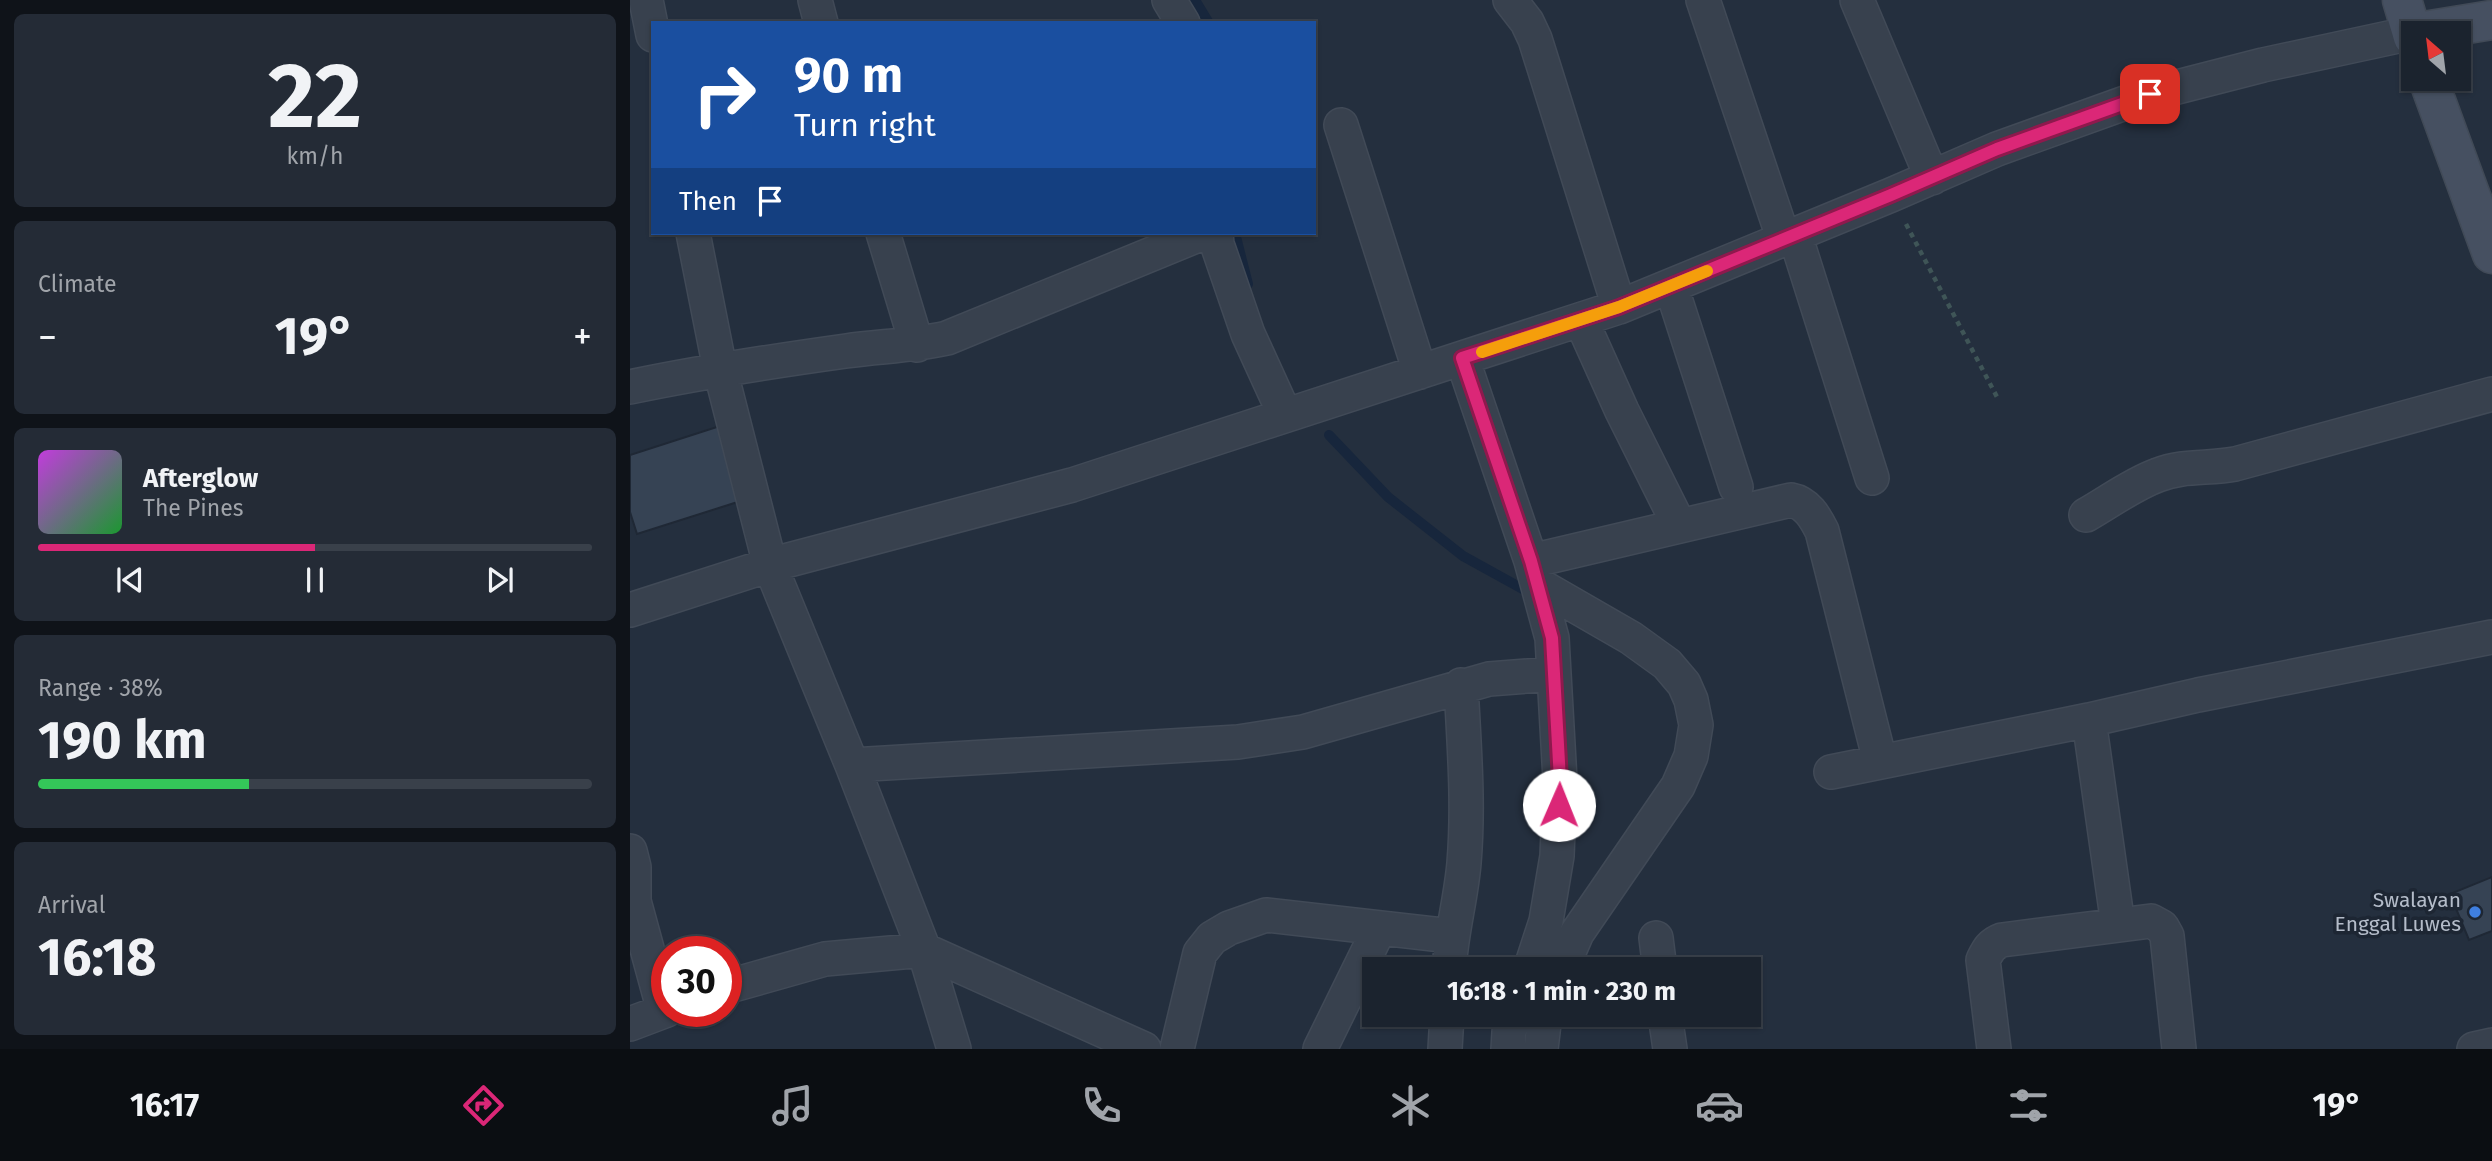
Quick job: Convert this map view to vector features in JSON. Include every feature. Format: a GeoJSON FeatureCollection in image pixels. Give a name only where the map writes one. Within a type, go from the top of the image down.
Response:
{"type":"FeatureCollection","features":[{"type":"Feature","properties":{"kind":"main road"},"geometry":{"type":"LineString","coordinates":[[2464,21],[2492,20]]}},
{"type":"Feature","properties":{"kind":"main road"},"geometry":{"type":"LineString","coordinates":[[2432,91],[2492,254]]}},
{"type":"Feature","properties":{"kind":"street"},"geometry":{"type":"LineString","coordinates":[[646,0],[651,25]]}},
{"type":"Feature","properties":{"kind":"street"},"geometry":{"type":"LineString","coordinates":[[815,0],[820,21]]}},
{"type":"Feature","properties":{"kind":"street"},"geometry":{"type":"LineString","coordinates":[[1169,0],[1182,21]]}},
{"type":"Feature","properties":{"kind":"street"},"geometry":{"type":"LineString","coordinates":[[1510,0],[1527,22],[1535,39],[1619,307]]}},
{"type":"Feature","properties":{"kind":"street"},"geometry":{"type":"LineString","coordinates":[[1703,0],[1872,478]]}},
{"type":"Feature","properties":{"kind":"street"},"geometry":{"type":"LineString","coordinates":[[1857,0],[1932,178]]}},
{"type":"Feature","properties":{"kind":"street"},"geometry":{"type":"LineString","coordinates":[[630,610],[770,565],[1072,485],[1581,320],[1789,238],[1997,149],[2150,94],[2401,25]]}},
{"type":"Feature","properties":{"kind":"street"},"geometry":{"type":"LineString","coordinates":[[1341,125],[1420,372]]}},
{"type":"Feature","properties":{"kind":"street"},"geometry":{"type":"LineString","coordinates":[[693,235],[720,369],[770,565],[924,950],[954,1049]]}},
{"type":"Feature","properties":{"kind":"street"},"geometry":{"type":"LineString","coordinates":[[884,235],[917,345]]}},
{"type":"Feature","properties":{"kind":"street"},"geometry":{"type":"LineString","coordinates":[[630,387],[720,369],[856,349],[917,345],[947,338],[1198,235]]}},
{"type":"Feature","properties":{"kind":"street"},"geometry":{"type":"LineString","coordinates":[[1216,235],[1248,334],[1285,415]]}},
{"type":"Feature","properties":{"kind":"street"},"geometry":{"type":"LineString","coordinates":[[1671,286],[1736,487]]}},
{"type":"Feature","properties":{"kind":"street"},"geometry":{"type":"LineString","coordinates":[[1581,320],[1622,411],[1679,525]]}},
{"type":"Feature","properties":{"kind":"street"},"geometry":{"type":"LineString","coordinates":[[1462,358],[1537,578],[1552,638],[1560,780],[1557,856],[1546,921],[1534,957]]}},
{"type":"Feature","properties":{"kind":"street"},"geometry":{"type":"LineString","coordinates":[[2086,515],[2158,475],[2188,468],[2208,469],[2235,464],[2492,394]]}},
{"type":"Feature","properties":{"kind":"street"},"geometry":{"type":"LineString","coordinates":[[1537,578],[1679,525],[1791,500],[1800,502],[1815,517],[1822,531],[1880,761]]}},
{"type":"Feature","properties":{"kind":"street"},"geometry":{"type":"LineString","coordinates":[[1537,578],[1667,664],[1684,684],[1691,700],[1696,725],[1691,756],[1678,786],[1577,933],[1567,957]]}},
{"type":"Feature","properties":{"kind":"street"},"geometry":{"type":"LineString","coordinates":[[1831,772],[2492,637]]}},
{"type":"Feature","properties":{"kind":"street"},"geometry":{"type":"LineString","coordinates":[[852,765],[1238,742],[1303,732],[1461,685],[1489,679],[1554,674]]}},
{"type":"Feature","properties":{"kind":"street"},"geometry":{"type":"LineString","coordinates":[[1450,957],[1464,864],[1466,796],[1461,685]]}},
{"type":"Feature","properties":{"kind":"street"},"geometry":{"type":"LineString","coordinates":[[2089,720],[2118,925]]}},
{"type":"Feature","properties":{"kind":"street"},"geometry":{"type":"LineString","coordinates":[[630,851],[634,867],[634,901],[651,959]]}},
{"type":"Feature","properties":{"kind":"street"},"geometry":{"type":"LineString","coordinates":[[1177,1049],[1200,953],[1213,938],[1229,928],[1266,915],[1451,936]]}},
{"type":"Feature","properties":{"kind":"street"},"geometry":{"type":"LineString","coordinates":[[1994,1049],[1983,960],[1988,949],[2002,940],[2151,921],[2162,927],[2167,936],[2179,1049]]}},
{"type":"Feature","properties":{"kind":"street"},"geometry":{"type":"LineString","coordinates":[[1320,1049],[1379,929]]}},
{"type":"Feature","properties":{"kind":"street"},"geometry":{"type":"LineString","coordinates":[[742,983],[825,960],[924,950],[1144,1049]]}},
{"type":"Feature","properties":{"kind":"street"},"geometry":{"type":"LineString","coordinates":[[630,1024],[651,1016]]}},
{"type":"Feature","properties":{"kind":"street"},"geometry":{"type":"LineString","coordinates":[[1445,1049],[1446,1027]]}},
{"type":"Feature","properties":{"kind":"street"},"geometry":{"type":"LineString","coordinates":[[1508,1049],[1510,1027]]}},
{"type":"Feature","properties":{"kind":"street"},"geometry":{"type":"LineString","coordinates":[[1541,1049],[1544,1027]]}},
{"type":"Feature","properties":{"kind":"street"},"geometry":{"type":"LineString","coordinates":[[1667,1027],[1670,1049]]}},
{"type":"Feature","properties":{"kind":"street"},"geometry":{"type":"LineString","coordinates":[[2474,1049],[2492,1045]]}},
{"type":"Feature","properties":{"kind":"path"},"geometry":{"type":"LineString","coordinates":[[1891,195],[1997,397]]}},
{"type":"Feature","properties":{"kind":"building"},"geometry":{"type":"Polygon","coordinates":[[[723,425],[747,499],[637,534],[630,512],[630,455],[723,425]]]}},
{"type":"Feature","properties":{"kind":"building","name":"Swalayan Enggal Luwes"},"geometry":{"type":"Polygon","coordinates":[[[2492,877],[2492,931],[2469,940],[2450,894],[2492,877]]]}},
{"type":"Feature","properties":{"kind":"waterway"},"geometry":{"type":"LineString","coordinates":[[1195,0],[1208,21]]}},
{"type":"Feature","properties":{"kind":"waterway"},"geometry":{"type":"LineString","coordinates":[[1236,235],[1248,284]]}},
{"type":"Feature","properties":{"kind":"waterway"},"geometry":{"type":"LineString","coordinates":[[1329,435],[1388,497],[1463,556],[1532,594]]}},
{"type":"Feature","properties":{"kind":"slow traffic"},"geometry":{"type":"LineString","coordinates":[[1482,352],[1619,307],[1707,271]]}},
{"type":"Feature","properties":{"kind":"place","name":"Swalayan Enggal Luwes"},"geometry":{"type":"Point","coordinates":[2475,912]}},
{"type":"Feature","properties":{"kind":"route"},"geometry":{"type":"LineString","coordinates":[[1559,805],[1552,638],[1540,588],[1462,358],[1619,307],[1997,149],[2150,94]]}}]}
